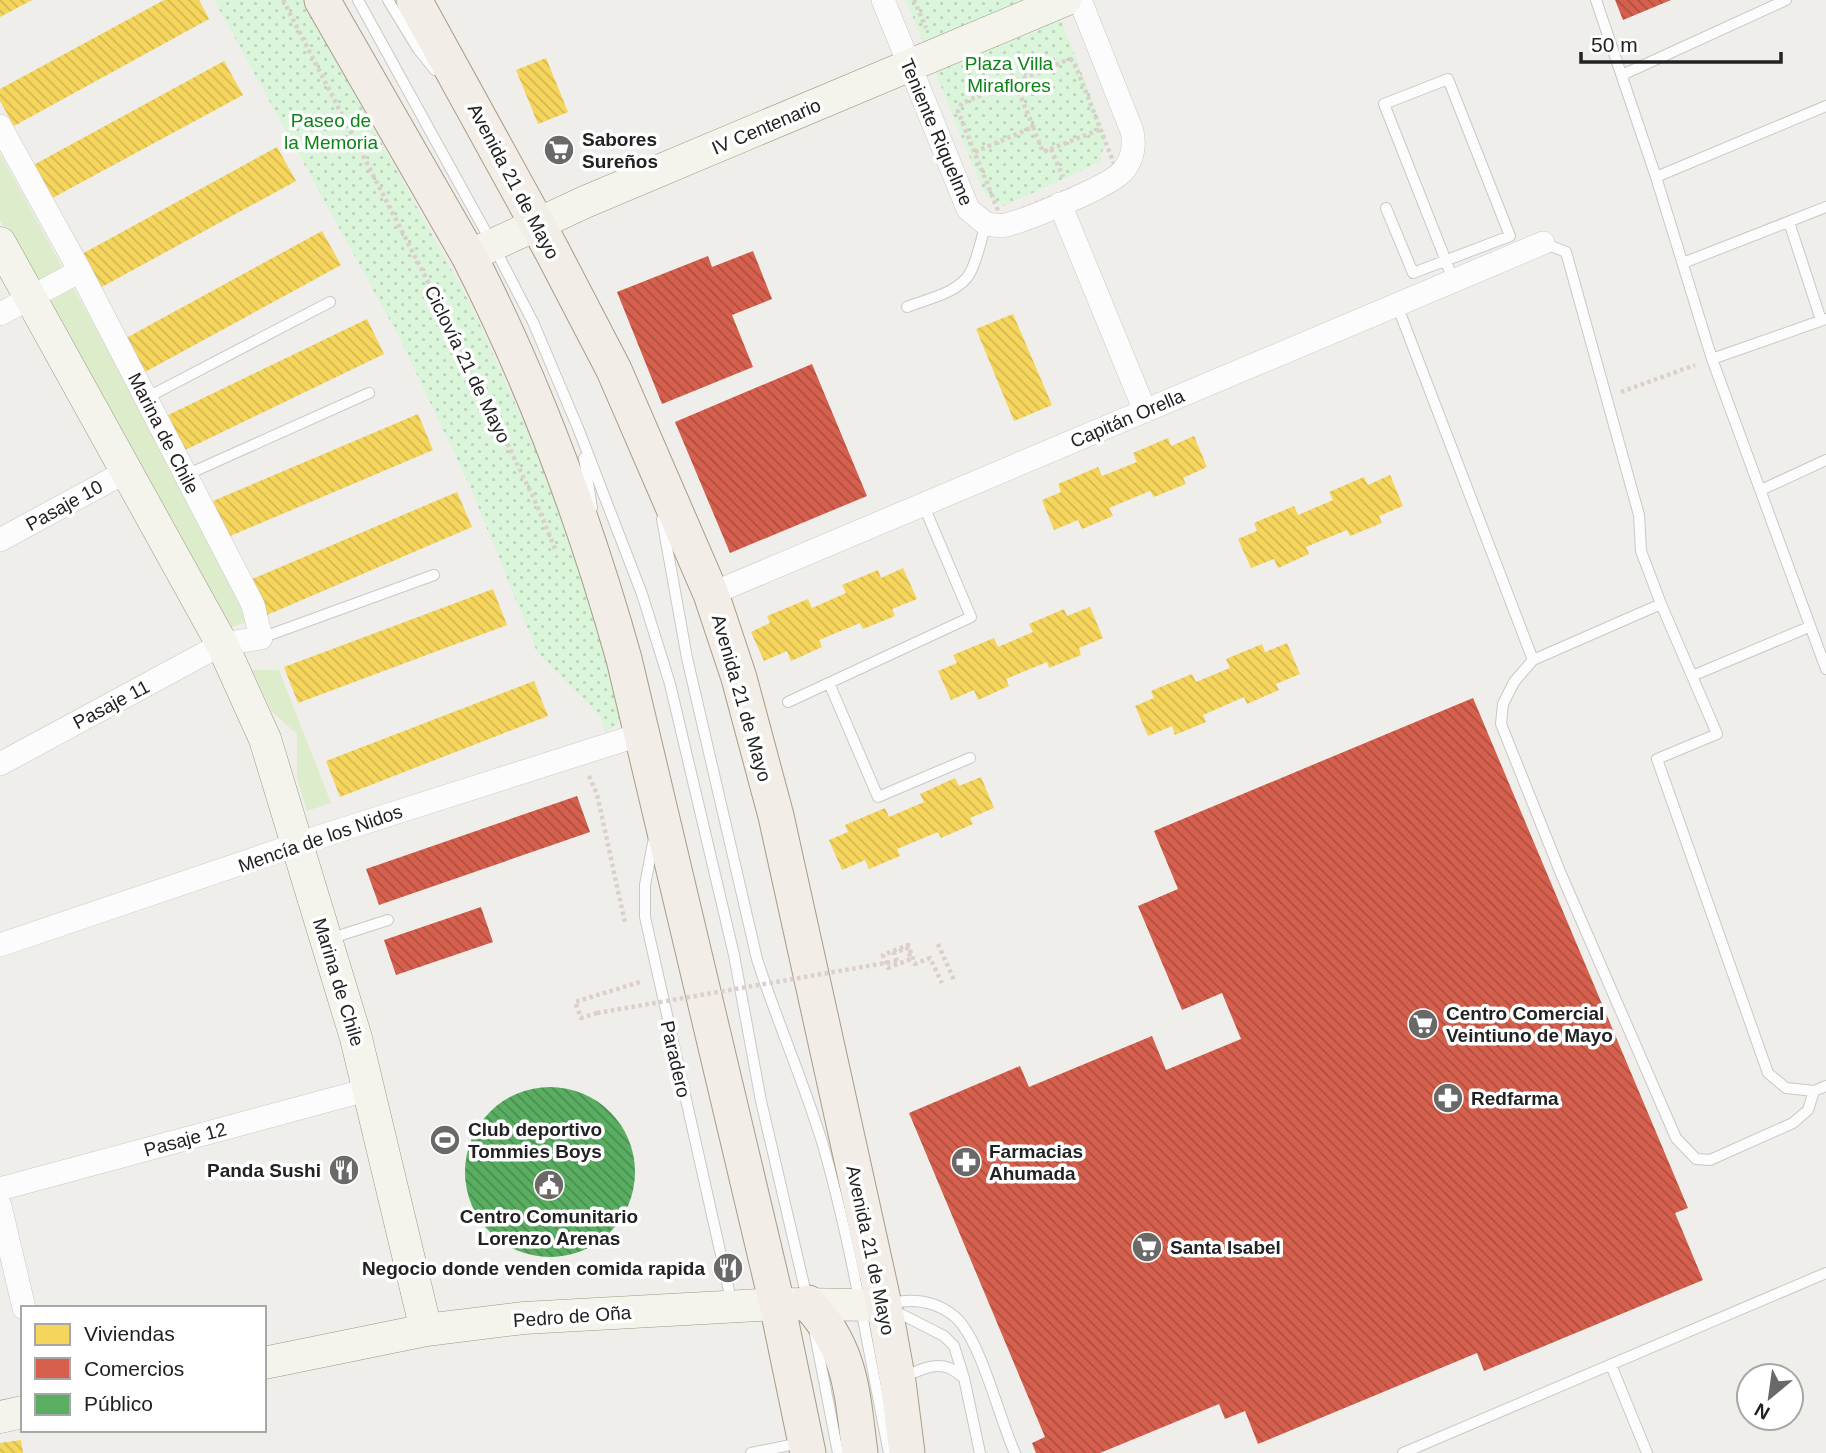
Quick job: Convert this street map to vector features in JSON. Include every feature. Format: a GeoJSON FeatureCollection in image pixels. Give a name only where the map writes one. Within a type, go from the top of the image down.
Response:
{"type":"FeatureCollection","features":[{"type":"Feature","properties":{"kind":"main road"},"geometry":{"type":"LineString","coordinates":[[322,0],[481,250],[520,363],[572,492],[603,583],[660,811],[793,1303],[817,1449]]}},
{"type":"Feature","properties":{"kind":"main road","name":"Avenida 21 de Mayo"},"geometry":{"type":"LineString","coordinates":[[414,0],[484,124],[614,370],[711,594],[739,678],[776,816],[873,1305],[898,1382],[907,1453]]}},
{"type":"Feature","properties":{"kind":"main road"},"geometry":{"type":"LineString","coordinates":[[793,1303],[831,1331],[843,1355],[860,1453]]}},
{"type":"Feature","properties":{"kind":"street","name":"Teniente Riquelme"},"geometry":{"type":"LineString","coordinates":[[883,0],[968,209],[985,224],[1002,226],[1064,197],[1115,179],[1124,171],[1133,151],[1132,131],[1080,0]]}},
{"type":"Feature","properties":{"kind":"street","name":"IV Centenario"},"geometry":{"type":"LineString","coordinates":[[481,250],[1065,0]]}},
{"type":"Feature","properties":{"kind":"street","name":"Marina de Chile"},"geometry":{"type":"LineString","coordinates":[[0,126],[80,271],[253,605],[261,638]]}},
{"type":"Feature","properties":{"kind":"street"},"geometry":{"type":"LineString","coordinates":[[1064,197],[1145,411]]}},
{"type":"Feature","properties":{"kind":"street","name":"Marina de Chile"},"geometry":{"type":"LineString","coordinates":[[0,243],[222,644],[265,739],[370,1089],[426,1330]]}},
{"type":"Feature","properties":{"kind":"street","name":"Capitán Orella"},"geometry":{"type":"LineString","coordinates":[[711,594],[1397,304],[1450,271],[1543,243]]}},
{"type":"Feature","properties":{"kind":"street"},"geometry":{"type":"LineString","coordinates":[[0,314],[80,271]]}},
{"type":"Feature","properties":{"kind":"street","name":"Pasaje 10"},"geometry":{"type":"LineString","coordinates":[[0,540],[127,471]]}},
{"type":"Feature","properties":{"kind":"street"},"geometry":{"type":"LineString","coordinates":[[222,644],[261,638]]}},
{"type":"Feature","properties":{"kind":"street","name":"Pasaje 11"},"geometry":{"type":"LineString","coordinates":[[0,764],[222,644]]}},
{"type":"Feature","properties":{"kind":"street","name":"Mencía de los Nidos"},"geometry":{"type":"LineString","coordinates":[[0,945],[298,844],[642,734]]}},
{"type":"Feature","properties":{"kind":"street","name":"Pasaje 12"},"geometry":{"type":"LineString","coordinates":[[0,1189],[370,1089]]}},
{"type":"Feature","properties":{"kind":"street"},"geometry":{"type":"LineString","coordinates":[[0,1206],[24,1306]]}},
{"type":"Feature","properties":{"kind":"street","name":"Pedro de Oña"},"geometry":{"type":"LineString","coordinates":[[266,1363],[426,1330],[524,1318],[793,1303],[873,1305]]}},
{"type":"Feature","properties":{"kind":"street"},"geometry":{"type":"LineString","coordinates":[[0,1417],[21,1412]]}},
{"type":"Feature","properties":{"kind":"lane"},"geometry":{"type":"LineString","coordinates":[[358,0],[481,250],[533,322],[578,428],[642,594],[670,684],[734,955],[761,1101],[793,1303]]}},
{"type":"Feature","properties":{"kind":"lane"},"geometry":{"type":"LineString","coordinates":[[388,0],[418,49],[484,124]]}},
{"type":"Feature","properties":{"kind":"lane"},"geometry":{"type":"LineString","coordinates":[[1596,0],[1656,177],[1712,359],[1826,669]]}},
{"type":"Feature","properties":{"kind":"lane"},"geometry":{"type":"LineString","coordinates":[[1622,75],[1786,0]]}},
{"type":"Feature","properties":{"kind":"lane"},"geometry":{"type":"LineString","coordinates":[[1386,208],[1413,273],[1450,271],[1510,236],[1448,79],[1384,104],[1450,271]]}},
{"type":"Feature","properties":{"kind":"lane"},"geometry":{"type":"LineString","coordinates":[[1656,177],[1826,106]]}},
{"type":"Feature","properties":{"kind":"lane"},"geometry":{"type":"LineString","coordinates":[[1683,263],[1826,207]]}},
{"type":"Feature","properties":{"kind":"lane"},"geometry":{"type":"LineString","coordinates":[[1712,359],[1823,319],[1789,222]]}},
{"type":"Feature","properties":{"kind":"lane"},"geometry":{"type":"LineString","coordinates":[[906,307],[953,289],[965,280],[972,269],[985,224]]}},
{"type":"Feature","properties":{"kind":"lane"},"geometry":{"type":"LineString","coordinates":[[1543,243],[1566,252],[1639,515],[1641,551],[1717,734],[1657,760],[1768,1073],[1786,1088],[1814,1091],[1826,1087]]}},
{"type":"Feature","properties":{"kind":"lane"},"geometry":{"type":"LineString","coordinates":[[146,398],[330,302]]}},
{"type":"Feature","properties":{"kind":"lane"},"geometry":{"type":"LineString","coordinates":[[1397,304],[1533,660]]}},
{"type":"Feature","properties":{"kind":"lane"},"geometry":{"type":"LineString","coordinates":[[186,475],[369,393]]}},
{"type":"Feature","properties":{"kind":"lane"},"geometry":{"type":"LineString","coordinates":[[578,428],[603,583]]}},
{"type":"Feature","properties":{"kind":"lane"},"geometry":{"type":"LineString","coordinates":[[645,445],[669,554],[689,667],[757,959],[822,1143],[873,1305],[890,1453]]}},
{"type":"Feature","properties":{"kind":"lane"},"geometry":{"type":"LineString","coordinates":[[1761,490],[1826,460]]}},
{"type":"Feature","properties":{"kind":"lane"},"geometry":{"type":"LineString","coordinates":[[788,702],[971,617],[923,504]]}},
{"type":"Feature","properties":{"kind":"lane"},"geometry":{"type":"LineString","coordinates":[[261,638],[434,575]]}},
{"type":"Feature","properties":{"kind":"lane"},"geometry":{"type":"LineString","coordinates":[[1661,604],[1533,660],[1508,693],[1503,704],[1501,724],[1560,874],[1676,1138],[1696,1159],[1710,1160],[1793,1123],[1808,1110],[1814,1091]]}},
{"type":"Feature","properties":{"kind":"lane"},"geometry":{"type":"LineString","coordinates":[[1692,676],[1810,626]]}},
{"type":"Feature","properties":{"kind":"lane"},"geometry":{"type":"LineString","coordinates":[[829,683],[878,797],[970,758]]}},
{"type":"Feature","properties":{"kind":"lane","name":"Paradero"},"geometry":{"type":"LineString","coordinates":[[660,811],[645,885],[645,917],[732,1306]]}},
{"type":"Feature","properties":{"kind":"lane"},"geometry":{"type":"LineString","coordinates":[[327,940],[388,920]]}},
{"type":"Feature","properties":{"kind":"lane"},"geometry":{"type":"LineString","coordinates":[[1403,1453],[1826,1273]]}},
{"type":"Feature","properties":{"kind":"lane"},"geometry":{"type":"LineString","coordinates":[[873,1305],[921,1300],[954,1316],[970,1337],[1014,1453]]}},
{"type":"Feature","properties":{"kind":"lane"},"geometry":{"type":"LineString","coordinates":[[873,1305],[944,1336],[954,1346],[964,1378],[980,1453]]}},
{"type":"Feature","properties":{"kind":"lane"},"geometry":{"type":"LineString","coordinates":[[1611,1365],[1647,1453]]}},
{"type":"Feature","properties":{"kind":"lane"},"geometry":{"type":"LineString","coordinates":[[898,1382],[913,1373],[938,1366],[949,1367],[964,1378]]}},
{"type":"Feature","properties":{"kind":"lane"},"geometry":{"type":"LineString","coordinates":[[751,1453],[817,1449]]}},
{"type":"Feature","properties":{"kind":"path","name":"Ciclovía 21 de Mayo"},"geometry":{"type":"LineString","coordinates":[[283,0],[445,315],[557,552]]}},
{"type":"Feature","properties":{"kind":"path"},"geometry":{"type":"LineString","coordinates":[[914,0],[929,37]]}},
{"type":"Feature","properties":{"kind":"path"},"geometry":{"type":"LineString","coordinates":[[1070,59],[1074,62],[1101,129],[1115,166],[1112,172],[1064,197],[1001,218],[958,111],[962,103],[1070,59]]}},
{"type":"Feature","properties":{"kind":"path"},"geometry":{"type":"LineString","coordinates":[[1015,82],[1043,152],[1101,129]]}},
{"type":"Feature","properties":{"kind":"path"},"geometry":{"type":"LineString","coordinates":[[975,152],[1033,127]]}},
{"type":"Feature","properties":{"kind":"path"},"geometry":{"type":"LineString","coordinates":[[1051,149],[1064,197]]}},
{"type":"Feature","properties":{"kind":"path"},"geometry":{"type":"LineString","coordinates":[[1607,397],[1712,359]]}},
{"type":"Feature","properties":{"kind":"path"},"geometry":{"type":"LineString","coordinates":[[587,772],[597,794],[627,932]]}},
{"type":"Feature","properties":{"kind":"path"},"geometry":{"type":"LineString","coordinates":[[938,944],[954,979]]}},
{"type":"Feature","properties":{"kind":"path"},"geometry":{"type":"LineString","coordinates":[[637,969],[640,982],[576,1002],[581,1018],[597,1013],[897,961],[894,953],[907,948],[911,959],[888,968],[883,955],[908,945],[915,964],[930,958],[942,983]]}},
{"type":"Feature","properties":{"kind":"green space","name":"Paseo de la Memoria"},"geometry":{"type":"Polygon","coordinates":[[[214,0],[303,0],[473,309],[534,446],[563,519],[621,708],[619,720],[613,728],[605,731],[600,716],[537,652],[469,484],[399,337],[214,0]]]}},
{"type":"Feature","properties":{"kind":"green space","name":"Plaza Villa Miraflores"},"geometry":{"type":"Polygon","coordinates":[[[906,0],[1053,0],[1106,135],[1100,162],[1004,206],[985,195],[906,0]]]}},
{"type":"Feature","properties":{"kind":"green space"},"geometry":{"type":"Polygon","coordinates":[[[0,153],[247,606],[250,621],[229,628],[0,220],[0,153]]]}},
{"type":"Feature","properties":{"kind":"green space"},"geometry":{"type":"Polygon","coordinates":[[[252,670],[279,670],[331,803],[307,811],[297,778],[297,734],[272,712],[252,670]]]}},
{"type":"Feature","properties":{"kind":"building: Viviendas"},"geometry":{"type":"Polygon","coordinates":[[[0,0],[32,0],[0,17],[0,0]]]}},
{"type":"Feature","properties":{"kind":"building: Viviendas"},"geometry":{"type":"Polygon","coordinates":[[[164,0],[199,0],[209,19],[14,126],[0,101],[0,89],[164,0]]]}},
{"type":"Feature","properties":{"kind":"building: Viviendas"},"geometry":{"type":"Polygon","coordinates":[[[546,58],[568,112],[538,124],[516,70],[546,58]]]}},
{"type":"Feature","properties":{"kind":"building: Viviendas"},"geometry":{"type":"Polygon","coordinates":[[[224,61],[243,95],[47,201],[28,168],[224,61]]]}},
{"type":"Feature","properties":{"kind":"building: Viviendas"},"geometry":{"type":"Polygon","coordinates":[[[277,147],[296,181],[100,288],[82,254],[277,147]]]}},
{"type":"Feature","properties":{"kind":"building: Viviendas"},"geometry":{"type":"Polygon","coordinates":[[[322,231],[341,265],[145,372],[126,338],[322,231]]]}},
{"type":"Feature","properties":{"kind":"building: Viviendas"},"geometry":{"type":"Polygon","coordinates":[[[1013,314],[1052,405],[1014,421],[976,329],[1013,314]]]}},
{"type":"Feature","properties":{"kind":"building: Viviendas"},"geometry":{"type":"Polygon","coordinates":[[[367,319],[384,354],[183,451],[166,416],[367,319]]]}},
{"type":"Feature","properties":{"kind":"building: Viviendas"},"geometry":{"type":"Polygon","coordinates":[[[418,414],[433,450],[228,537],[213,501],[418,414]]]}},
{"type":"Feature","properties":{"kind":"building: Viviendas"},"geometry":{"type":"Polygon","coordinates":[[[1194,436],[1207,467],[1183,478],[1186,484],[1154,497],[1150,491],[1109,508],[1113,516],[1082,529],[1078,520],[1054,530],[1042,500],[1061,492],[1058,484],[1098,467],[1102,476],[1137,462],[1133,453],[1168,438],[1171,446],[1194,436]]]}},
{"type":"Feature","properties":{"kind":"building: Viviendas"},"geometry":{"type":"Polygon","coordinates":[[[1390,475],[1403,506],[1379,516],[1382,523],[1350,536],[1347,530],[1306,547],[1309,554],[1278,568],[1274,559],[1251,568],[1238,539],[1257,531],[1254,523],[1294,506],[1298,515],[1333,500],[1329,492],[1364,477],[1368,485],[1390,475]]]}},
{"type":"Feature","properties":{"kind":"building: Viviendas"},"geometry":{"type":"Polygon","coordinates":[[[457,492],[472,527],[267,615],[252,579],[457,492]]]}},
{"type":"Feature","properties":{"kind":"building: Viviendas"},"geometry":{"type":"Polygon","coordinates":[[[903,568],[917,599],[892,609],[895,616],[863,629],[860,623],[819,640],[822,647],[791,661],[787,651],[764,661],[751,632],[770,623],[767,616],[808,599],[812,608],[846,593],[842,585],[878,570],[881,578],[903,568]]]}},
{"type":"Feature","properties":{"kind":"building: Viviendas"},"geometry":{"type":"Polygon","coordinates":[[[493,589],[507,625],[298,703],[284,667],[493,589]]]}},
{"type":"Feature","properties":{"kind":"building: Viviendas"},"geometry":{"type":"Polygon","coordinates":[[[1090,607],[1103,638],[1079,648],[1081,655],[1049,668],[1047,662],[1006,679],[1009,686],[978,700],[974,690],[951,700],[938,671],[957,663],[953,655],[994,638],[998,647],[1033,632],[1029,624],[1064,609],[1067,616],[1090,607]]]}},
{"type":"Feature","properties":{"kind":"building: Viviendas"},"geometry":{"type":"Polygon","coordinates":[[[1287,643],[1300,674],[1276,684],[1279,690],[1247,704],[1244,697],[1203,715],[1206,722],[1175,735],[1172,726],[1148,736],[1135,706],[1154,698],[1151,691],[1192,674],[1196,682],[1230,668],[1226,659],[1262,644],[1265,652],[1287,643]]]}},
{"type":"Feature","properties":{"kind":"building: Viviendas"},"geometry":{"type":"Polygon","coordinates":[[[534,681],[548,716],[340,797],[326,761],[534,681]]]}},
{"type":"Feature","properties":{"kind":"building: Viviendas"},"geometry":{"type":"Polygon","coordinates":[[[981,777],[994,808],[970,818],[973,824],[941,838],[938,832],[897,849],[900,856],[869,869],[865,860],[842,870],[829,840],[848,832],[845,825],[885,808],[889,817],[924,802],[920,794],[955,778],[959,786],[981,777]]]}},
{"type":"Feature","properties":{"kind":"building: Viviendas"},"geometry":{"type":"Polygon","coordinates":[[[21,1440],[23,1453],[0,1453],[0,1443],[21,1440]]]}},
{"type":"Feature","properties":{"kind":"building: Comercios"},"geometry":{"type":"Polygon","coordinates":[[[1615,0],[1671,0],[1623,20],[1615,0]]]}},
{"type":"Feature","properties":{"kind":"building: Comercios"},"geometry":{"type":"Polygon","coordinates":[[[753,251],[772,299],[732,315],[753,367],[662,404],[617,292],[708,256],[712,267],[753,251]]]}},
{"type":"Feature","properties":{"kind":"building: Comercios"},"geometry":{"type":"Polygon","coordinates":[[[812,364],[867,496],[730,553],[675,422],[812,364]]]}},
{"type":"Feature","properties":{"kind":"building: Comercios"},"geometry":{"type":"Polygon","coordinates":[[[1473,698],[1688,1208],[1675,1213],[1703,1280],[1484,1371],[1477,1353],[1258,1444],[1245,1411],[1225,1419],[1219,1404],[1100,1453],[1036,1453],[1032,1443],[1045,1437],[909,1113],[1020,1066],[1029,1087],[1152,1036],[1166,1070],[1241,1039],[1222,993],[1182,1010],[1138,906],[1178,889],[1154,831],[1473,698]]]}},
{"type":"Feature","properties":{"kind":"building: Comercios"},"geometry":{"type":"Polygon","coordinates":[[[577,796],[590,832],[379,905],[366,869],[577,796]]]}},
{"type":"Feature","properties":{"kind":"building: Comercios"},"geometry":{"type":"Polygon","coordinates":[[[481,907],[493,942],[396,975],[384,940],[481,907]]]}},
{"type":"Feature","properties":{"kind":"building: Público","name":"Centro Comunitario Lorenzo Arenas"},"geometry":{"type":"Polygon","coordinates":[[[550,1087],[582,1094],[597,1101],[610,1112],[621,1125],[628,1140],[635,1172],[628,1204],[621,1219],[610,1232],[597,1243],[582,1250],[550,1257],[518,1250],[503,1243],[490,1232],[479,1219],[472,1204],[465,1172],[472,1140],[479,1125],[490,1112],[503,1101],[518,1094],[550,1087]]]}},
{"type":"Feature","properties":{"kind":"place","name":"Sabores Sureños"},"geometry":{"type":"Point","coordinates":[559,150]}},
{"type":"Feature","properties":{"kind":"place","name":"Centro Comercial Veintiuno de Mayo"},"geometry":{"type":"Point","coordinates":[1423,1024]}},
{"type":"Feature","properties":{"kind":"place","name":"Redfarma"},"geometry":{"type":"Point","coordinates":[1448,1098]}},
{"type":"Feature","properties":{"kind":"place","name":"Club deportivo Tommies Boys"},"geometry":{"type":"Point","coordinates":[445,1140]}},
{"type":"Feature","properties":{"kind":"place","name":"Farmacias Ahumada"},"geometry":{"type":"Point","coordinates":[966,1162]}},
{"type":"Feature","properties":{"kind":"place","name":"Panda Sushi"},"geometry":{"type":"Point","coordinates":[344,1170]}},
{"type":"Feature","properties":{"kind":"place","name":"Centro Comunitario Lorenzo Arenas"},"geometry":{"type":"Point","coordinates":[549,1185]}},
{"type":"Feature","properties":{"kind":"place","name":"Santa Isabel"},"geometry":{"type":"Point","coordinates":[1147,1247]}},
{"type":"Feature","properties":{"kind":"place","name":"Negocio donde venden comida rapida"},"geometry":{"type":"Point","coordinates":[728,1268]}}]}
